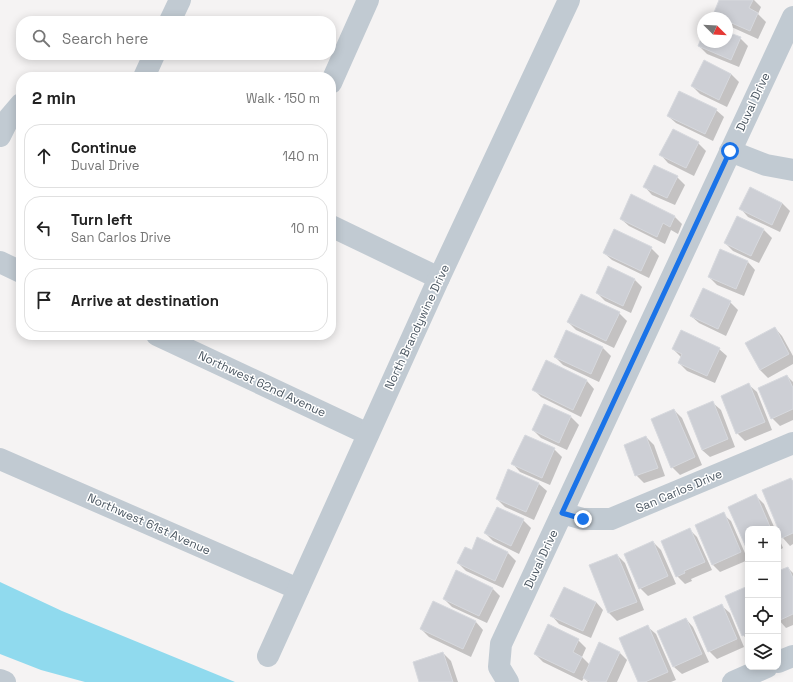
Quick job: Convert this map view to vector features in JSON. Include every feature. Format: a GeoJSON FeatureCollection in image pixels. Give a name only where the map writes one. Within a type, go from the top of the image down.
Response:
{"type":"FeatureCollection","features":[{"type":"Feature","properties":{"kind":"street"},"geometry":{"type":"LineString","coordinates":[[172,16],[180,0]]}},
{"type":"Feature","properties":{"kind":"street"},"geometry":{"type":"LineString","coordinates":[[336,72],[368,0]]}},
{"type":"Feature","properties":{"kind":"street","name":"North Brandywine Drive"},"geometry":{"type":"LineString","coordinates":[[268,656],[439,278],[569,0]]}},
{"type":"Feature","properties":{"kind":"street","name":"Duval Drive"},"geometry":{"type":"LineString","coordinates":[[504,675],[501,644],[793,17]]}},
{"type":"Feature","properties":{"kind":"street"},"geometry":{"type":"LineString","coordinates":[[146,72],[152,60]]}},
{"type":"Feature","properties":{"kind":"street"},"geometry":{"type":"LineString","coordinates":[[0,136],[9,118],[16,110]]}},
{"type":"Feature","properties":{"kind":"street"},"geometry":{"type":"LineString","coordinates":[[730,151],[766,165],[793,170]]}},
{"type":"Feature","properties":{"kind":"street"},"geometry":{"type":"LineString","coordinates":[[336,228],[439,278]]}},
{"type":"Feature","properties":{"kind":"street"},"geometry":{"type":"LineString","coordinates":[[0,262],[16,270]]}},
{"type":"Feature","properties":{"kind":"street","name":"Northwest 62nd Avenue"},"geometry":{"type":"LineString","coordinates":[[168,340],[368,434]]}},
{"type":"Feature","properties":{"kind":"street","name":"San Carlos Drive"},"geometry":{"type":"LineString","coordinates":[[562,513],[583,519],[611,519],[793,443]]}},
{"type":"Feature","properties":{"kind":"street","name":"Northwest 61st Avenue"},"geometry":{"type":"LineString","coordinates":[[0,460],[298,589]]}},
{"type":"Feature","properties":{"kind":"street"},"geometry":{"type":"LineString","coordinates":[[781,661],[793,656]]}},
{"type":"Feature","properties":{"kind":"street"},"geometry":{"type":"LineString","coordinates":[[733,682],[761,670]]}},
{"type":"Feature","properties":{"kind":"street"},"geometry":{"type":"LineString","coordinates":[[0,680],[5,682]]}},
{"type":"Feature","properties":{"kind":"water"},"geometry":{"type":"Polygon","coordinates":[[[0,582],[62,611],[235,682],[85,682],[41,670],[0,654],[0,582]]]}},
{"type":"Feature","properties":{"kind":"building"},"geometry":{"type":"Polygon","coordinates":[[[719,0],[753,0],[749,8],[758,13],[750,31],[733,24],[733,12],[714,12],[719,0]]]}},
{"type":"Feature","properties":{"kind":"building"},"geometry":{"type":"Polygon","coordinates":[[[733,34],[741,37],[731,60],[703,48],[733,48],[733,34]]]}},
{"type":"Feature","properties":{"kind":"building"},"geometry":{"type":"Polygon","coordinates":[[[704,60],[731,74],[719,100],[691,86],[704,60]]]}},
{"type":"Feature","properties":{"kind":"building"},"geometry":{"type":"Polygon","coordinates":[[[679,91],[717,109],[705,134],[667,116],[679,91]]]}},
{"type":"Feature","properties":{"kind":"building"},"geometry":{"type":"Polygon","coordinates":[[[673,129],[699,142],[686,168],[659,155],[673,129]]]}},
{"type":"Feature","properties":{"kind":"building"},"geometry":{"type":"Polygon","coordinates":[[[654,165],[678,176],[667,198],[643,187],[654,165]]]}},
{"type":"Feature","properties":{"kind":"building"},"geometry":{"type":"Polygon","coordinates":[[[750,187],[782,203],[772,225],[739,209],[750,187]]]}},
{"type":"Feature","properties":{"kind":"building"},"geometry":{"type":"Polygon","coordinates":[[[631,194],[675,216],[670,227],[663,223],[657,237],[620,219],[631,194]]]}},
{"type":"Feature","properties":{"kind":"building"},"geometry":{"type":"Polygon","coordinates":[[[737,216],[764,229],[751,256],[724,243],[737,216]]]}},
{"type":"Feature","properties":{"kind":"building"},"geometry":{"type":"Polygon","coordinates":[[[614,229],[652,247],[641,271],[603,253],[614,229]]]}},
{"type":"Feature","properties":{"kind":"building"},"geometry":{"type":"Polygon","coordinates":[[[720,249],[748,261],[736,289],[708,277],[720,249]]]}},
{"type":"Feature","properties":{"kind":"building"},"geometry":{"type":"Polygon","coordinates":[[[608,266],[635,279],[623,306],[596,293],[608,266]]]}},
{"type":"Feature","properties":{"kind":"building"},"geometry":{"type":"Polygon","coordinates":[[[703,288],[731,301],[718,329],[690,316],[703,288]]]}},
{"type":"Feature","properties":{"kind":"building"},"geometry":{"type":"Polygon","coordinates":[[[581,294],[620,312],[606,341],[567,322],[581,294]]]}},
{"type":"Feature","properties":{"kind":"building"},"geometry":{"type":"Polygon","coordinates":[[[775,327],[789,354],[760,370],[745,343],[775,327]]]}},
{"type":"Feature","properties":{"kind":"building"},"geometry":{"type":"Polygon","coordinates":[[[566,330],[603,347],[591,374],[554,357],[566,330]]]}},
{"type":"Feature","properties":{"kind":"building"},"geometry":{"type":"Polygon","coordinates":[[[681,330],[720,348],[707,376],[678,363],[682,354],[672,349],[681,330]]]}},
{"type":"Feature","properties":{"kind":"building"},"geometry":{"type":"Polygon","coordinates":[[[546,360],[587,380],[573,410],[532,390],[546,360]]]}},
{"type":"Feature","properties":{"kind":"building"},"geometry":{"type":"Polygon","coordinates":[[[787,375],[793,388],[793,409],[771,419],[758,388],[787,375]]]}},
{"type":"Feature","properties":{"kind":"building"},"geometry":{"type":"Polygon","coordinates":[[[749,383],[765,422],[736,434],[721,396],[749,383]]]}},
{"type":"Feature","properties":{"kind":"building"},"geometry":{"type":"Polygon","coordinates":[[[713,401],[728,439],[702,450],[687,412],[713,401]]]}},
{"type":"Feature","properties":{"kind":"building"},"geometry":{"type":"Polygon","coordinates":[[[544,404],[571,416],[559,443],[532,430],[544,404]]]}},
{"type":"Feature","properties":{"kind":"building"},"geometry":{"type":"Polygon","coordinates":[[[674,409],[695,457],[671,468],[651,419],[674,409]]]}},
{"type":"Feature","properties":{"kind":"building"},"geometry":{"type":"Polygon","coordinates":[[[525,435],[555,448],[542,478],[511,464],[525,435]]]}},
{"type":"Feature","properties":{"kind":"building"},"geometry":{"type":"Polygon","coordinates":[[[646,436],[658,468],[635,476],[624,445],[646,436]]]}},
{"type":"Feature","properties":{"kind":"building"},"geometry":{"type":"Polygon","coordinates":[[[508,469],[539,483],[526,512],[496,499],[508,469]]]}},
{"type":"Feature","properties":{"kind":"building"},"geometry":{"type":"Polygon","coordinates":[[[791,478],[793,482],[793,533],[782,538],[781,526],[777,526],[762,490],[791,478]]]}},
{"type":"Feature","properties":{"kind":"building"},"geometry":{"type":"Polygon","coordinates":[[[756,494],[770,526],[745,526],[745,545],[728,507],[756,494]]]}},
{"type":"Feature","properties":{"kind":"building"},"geometry":{"type":"Polygon","coordinates":[[[497,507],[524,519],[511,546],[484,533],[497,507]]]}},
{"type":"Feature","properties":{"kind":"building"},"geometry":{"type":"Polygon","coordinates":[[[724,512],[741,552],[712,565],[695,525],[724,512]]]}},
{"type":"Feature","properties":{"kind":"building"},"geometry":{"type":"Polygon","coordinates":[[[690,528],[705,562],[684,571],[685,573],[676,577],[661,541],[690,528]]]}},
{"type":"Feature","properties":{"kind":"building"},"geometry":{"type":"Polygon","coordinates":[[[477,537],[508,552],[495,581],[457,563],[465,547],[472,550],[477,537]]]}},
{"type":"Feature","properties":{"kind":"building"},"geometry":{"type":"Polygon","coordinates":[[[653,541],[668,576],[639,589],[624,554],[653,541]]]}},
{"type":"Feature","properties":{"kind":"building"},"geometry":{"type":"Polygon","coordinates":[[[617,554],[637,602],[608,613],[589,565],[617,554]]]}},
{"type":"Feature","properties":{"kind":"building"},"geometry":{"type":"Polygon","coordinates":[[[788,567],[793,578],[793,614],[781,620],[781,598],[781,570],[788,567]]]}},
{"type":"Feature","properties":{"kind":"building"},"geometry":{"type":"Polygon","coordinates":[[[456,570],[493,588],[479,616],[443,599],[456,570]]]}},
{"type":"Feature","properties":{"kind":"building"},"geometry":{"type":"Polygon","coordinates":[[[564,587],[596,602],[583,631],[550,616],[564,587]]]}},
{"type":"Feature","properties":{"kind":"building"},"geometry":{"type":"Polygon","coordinates":[[[745,587],[745,635],[742,636],[725,596],[745,587]]]}},
{"type":"Feature","properties":{"kind":"building"},"geometry":{"type":"Polygon","coordinates":[[[433,601],[476,621],[463,649],[420,629],[433,601]]]}},
{"type":"Feature","properties":{"kind":"building"},"geometry":{"type":"Polygon","coordinates":[[[722,604],[737,639],[708,652],[693,617],[722,604]]]}},
{"type":"Feature","properties":{"kind":"building"},"geometry":{"type":"Polygon","coordinates":[[[686,618],[702,654],[673,667],[657,631],[686,618]]]}},
{"type":"Feature","properties":{"kind":"building"},"geometry":{"type":"Polygon","coordinates":[[[548,624],[579,639],[573,652],[582,657],[574,673],[534,654],[548,624]]]}},
{"type":"Feature","properties":{"kind":"building"},"geometry":{"type":"Polygon","coordinates":[[[648,625],[668,672],[645,682],[638,682],[619,638],[648,625]]]}},
{"type":"Feature","properties":{"kind":"building"},"geometry":{"type":"Polygon","coordinates":[[[599,642],[620,652],[606,682],[591,682],[583,678],[599,642]]]}},
{"type":"Feature","properties":{"kind":"building"},"geometry":{"type":"Polygon","coordinates":[[[443,652],[453,682],[419,682],[413,662],[443,652]]]}},
{"type":"Feature","properties":{"kind":"route"},"geometry":{"type":"LineString","coordinates":[[583,519],[562,513],[730,151]]}}]}
